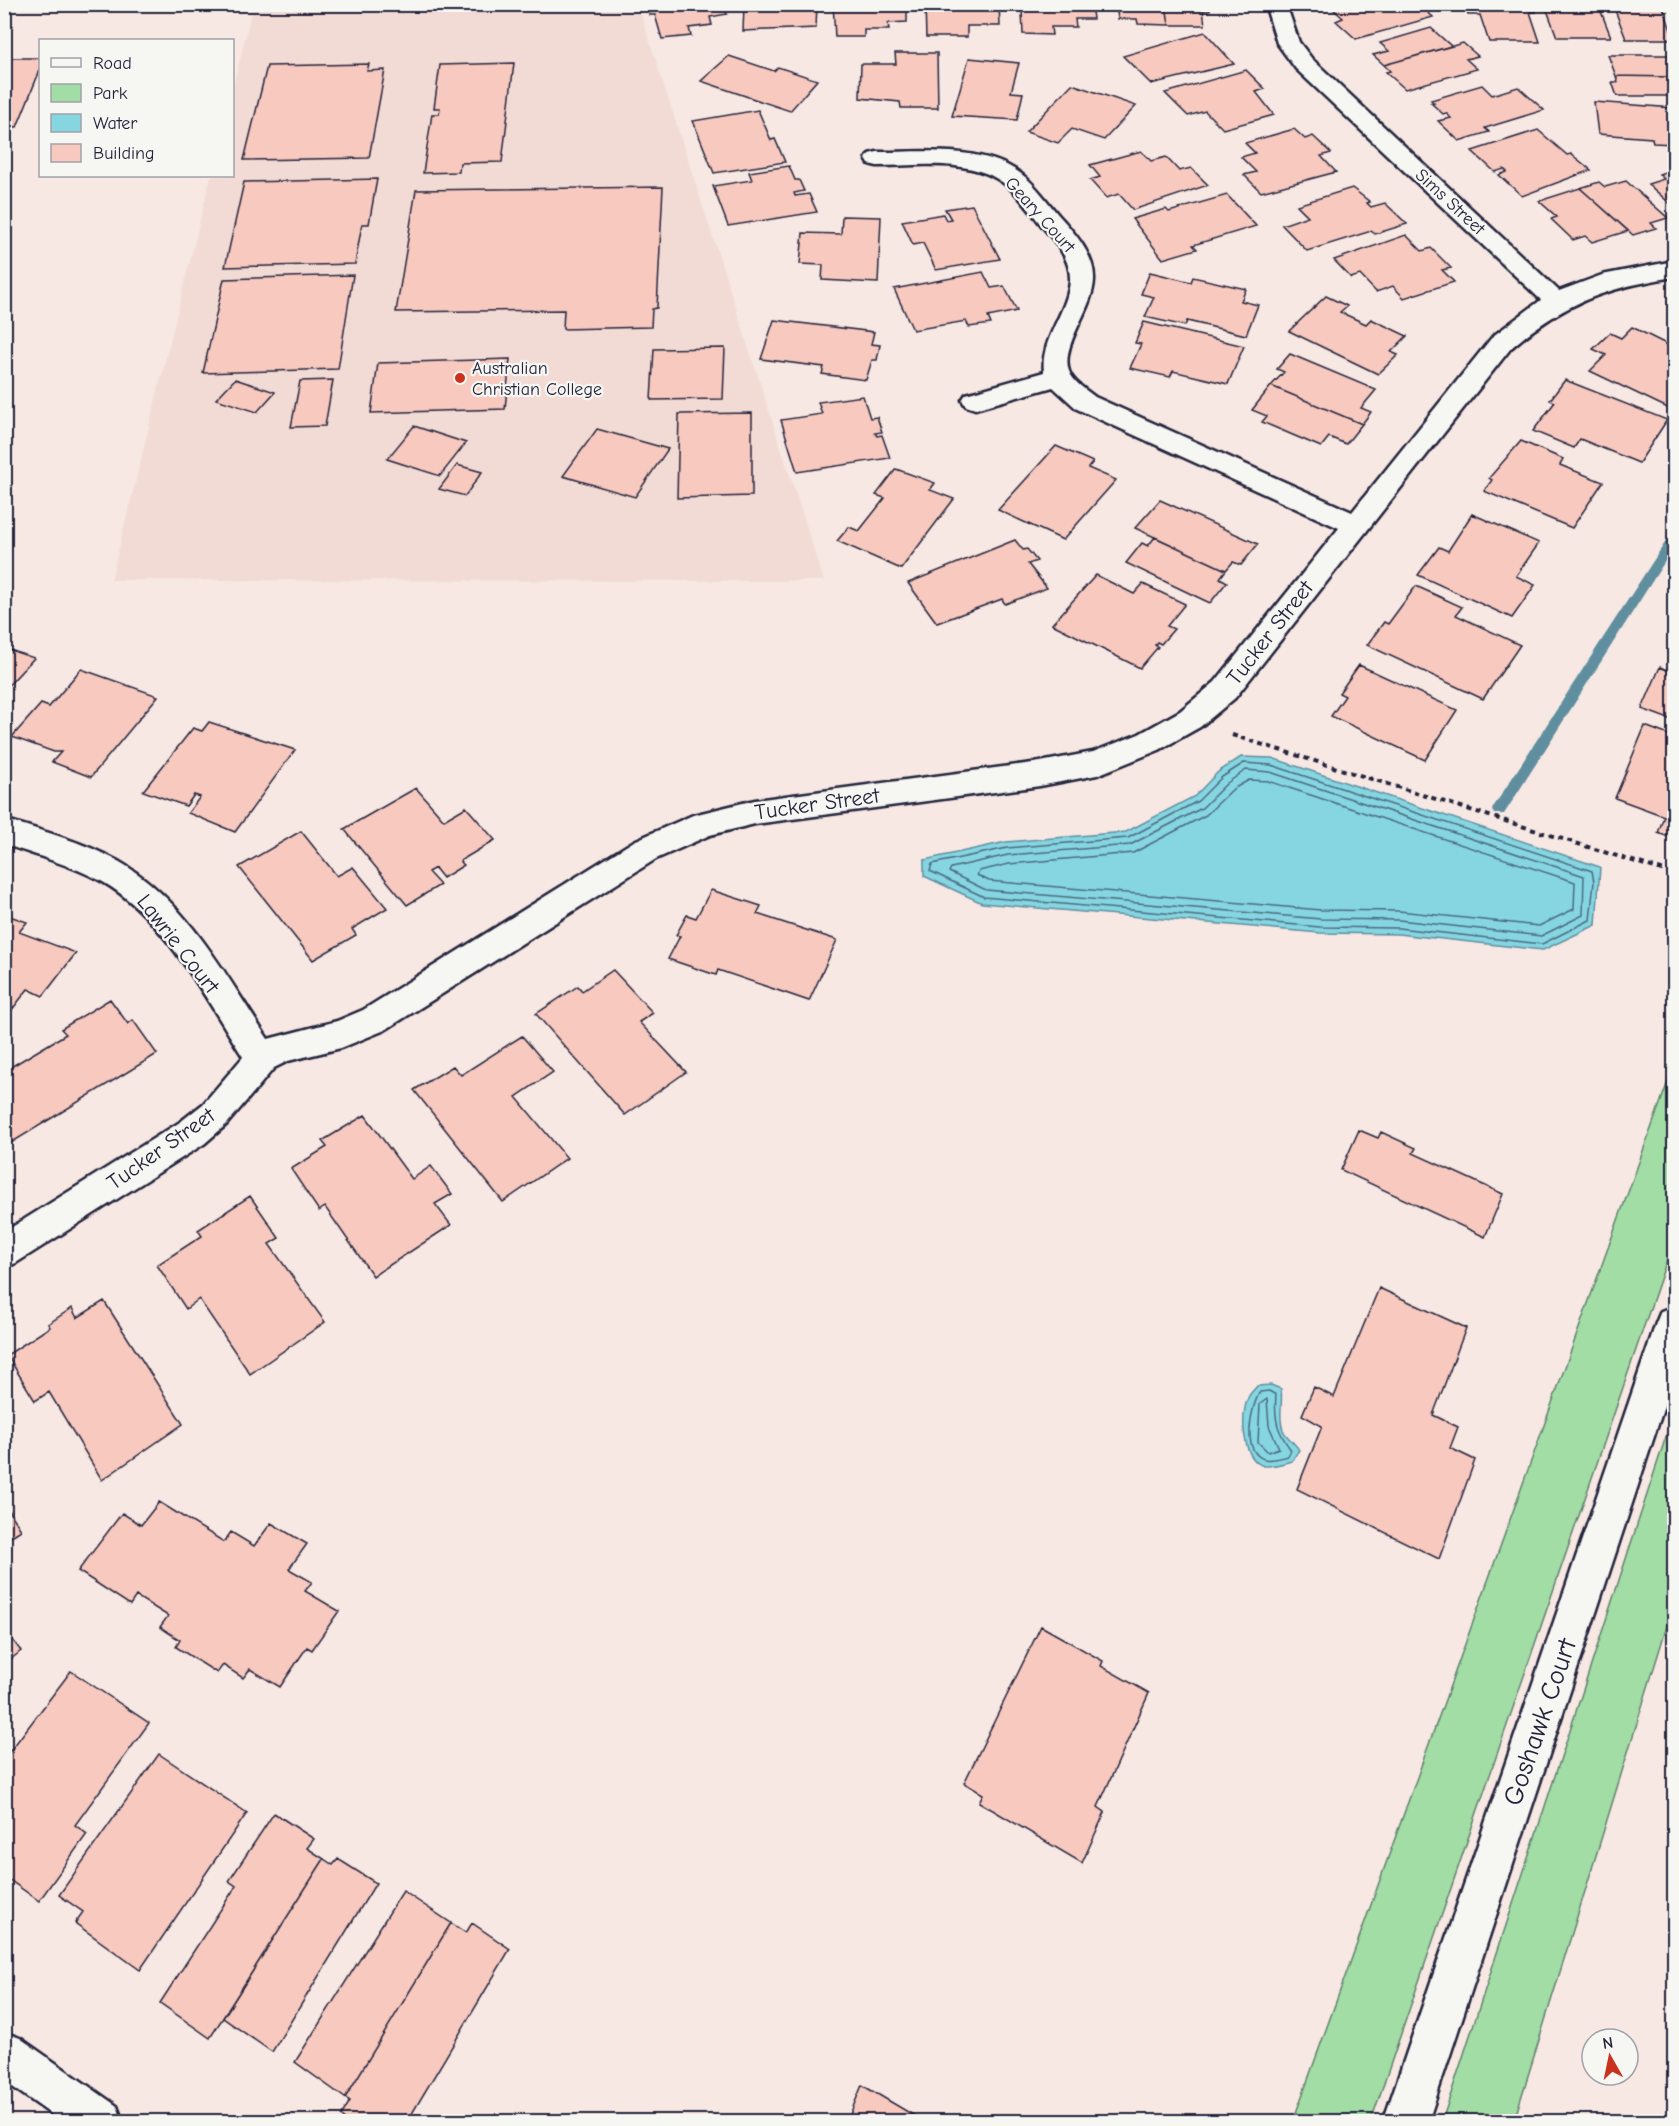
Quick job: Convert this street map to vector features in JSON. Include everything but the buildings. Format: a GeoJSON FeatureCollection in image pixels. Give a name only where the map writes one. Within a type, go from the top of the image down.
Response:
{"type":"FeatureCollection","features":[{"type":"Feature","properties":{"kind":"street","name":"Sims Street"},"geometry":{"type":"LineString","coordinates":[[1275,4],[1288,43],[1304,64],[1555,300]]}},
{"type":"Feature","properties":{"kind":"street","name":"Geary Court"},"geometry":{"type":"LineString","coordinates":[[877,159],[959,161],[985,166],[1011,176],[1064,236],[1079,259],[1082,279],[1080,297],[1054,356],[1057,377]]}},
{"type":"Feature","properties":{"kind":"street"},"geometry":{"type":"LineString","coordinates":[[1555,300],[1594,285],[1628,276],[1674,269]]}},
{"type":"Feature","properties":{"kind":"street","name":"Tucker Street"},"geometry":{"type":"LineString","coordinates":[[4,1252],[192,1133],[215,1114],[262,1058],[282,1048],[341,1034],[374,1020],[645,850],[704,825],[755,812],[1040,774],[1097,763],[1149,741],[1190,719],[1225,690],[1502,342],[1526,320],[1555,300]]}},
{"type":"Feature","properties":{"kind":"street"},"geometry":{"type":"LineString","coordinates":[[975,400],[1057,377],[1067,391],[1086,403],[1356,525]]}},
{"type":"Feature","properties":{"kind":"street","name":"Lawrie Court"},"geometry":{"type":"LineString","coordinates":[[4,831],[115,874],[149,898],[184,944],[262,1058]]}},
{"type":"Feature","properties":{"kind":"street","name":"Goshawk Court"},"geometry":{"type":"LineString","coordinates":[[1405,2121],[1674,1323]]}},
{"type":"Feature","properties":{"kind":"street"},"geometry":{"type":"LineString","coordinates":[[4,2054],[100,2121]]}},
{"type":"Feature","properties":{"kind":"path"},"geometry":{"type":"LineString","coordinates":[[1190,719],[1247,741],[1674,874]]}},
{"type":"Feature","properties":{"kind":"shaded area","name":"Australian Christian College"},"geometry":{"type":"Polygon","coordinates":[[[253,5],[638,5],[824,581],[111,580],[211,177],[234,177],[234,83],[253,5]]]}},
{"type":"Feature","properties":{"kind":"green space"},"geometry":{"type":"Polygon","coordinates":[[[1674,1065],[1674,1239],[1371,2121],[1293,2121],[1674,1065]]]}},
{"type":"Feature","properties":{"kind":"green space"},"geometry":{"type":"Polygon","coordinates":[[[1674,1412],[1674,1603],[1514,2121],[1442,2121],[1674,1412]]]}},
{"type":"Feature","properties":{"kind":"water"},"geometry":{"type":"Polygon","coordinates":[[[1241,757],[1272,758],[1600,867],[1596,925],[1543,950],[1398,934],[1320,933],[982,903],[924,876],[924,860],[1006,842],[1126,832],[1195,796],[1218,772],[1241,757]]]}},
{"type":"Feature","properties":{"kind":"water"},"geometry":{"type":"Polygon","coordinates":[[[1271,1385],[1281,1389],[1283,1430],[1299,1450],[1292,1461],[1264,1466],[1251,1455],[1247,1446],[1244,1415],[1249,1396],[1257,1386],[1271,1385]]]}},
{"type":"Feature","properties":{"kind":"waterway"},"geometry":{"type":"LineString","coordinates":[[1499,810],[1674,538]]}},
{"type":"Feature","properties":{"kind":"waterway"},"geometry":{"type":"LineString","coordinates":[[1486,829],[1490,823]]}},
{"type":"Feature","properties":{"kind":"place","name":"Australian Christian College"},"geometry":{"type":"Point","coordinates":[460,378]}}]}
